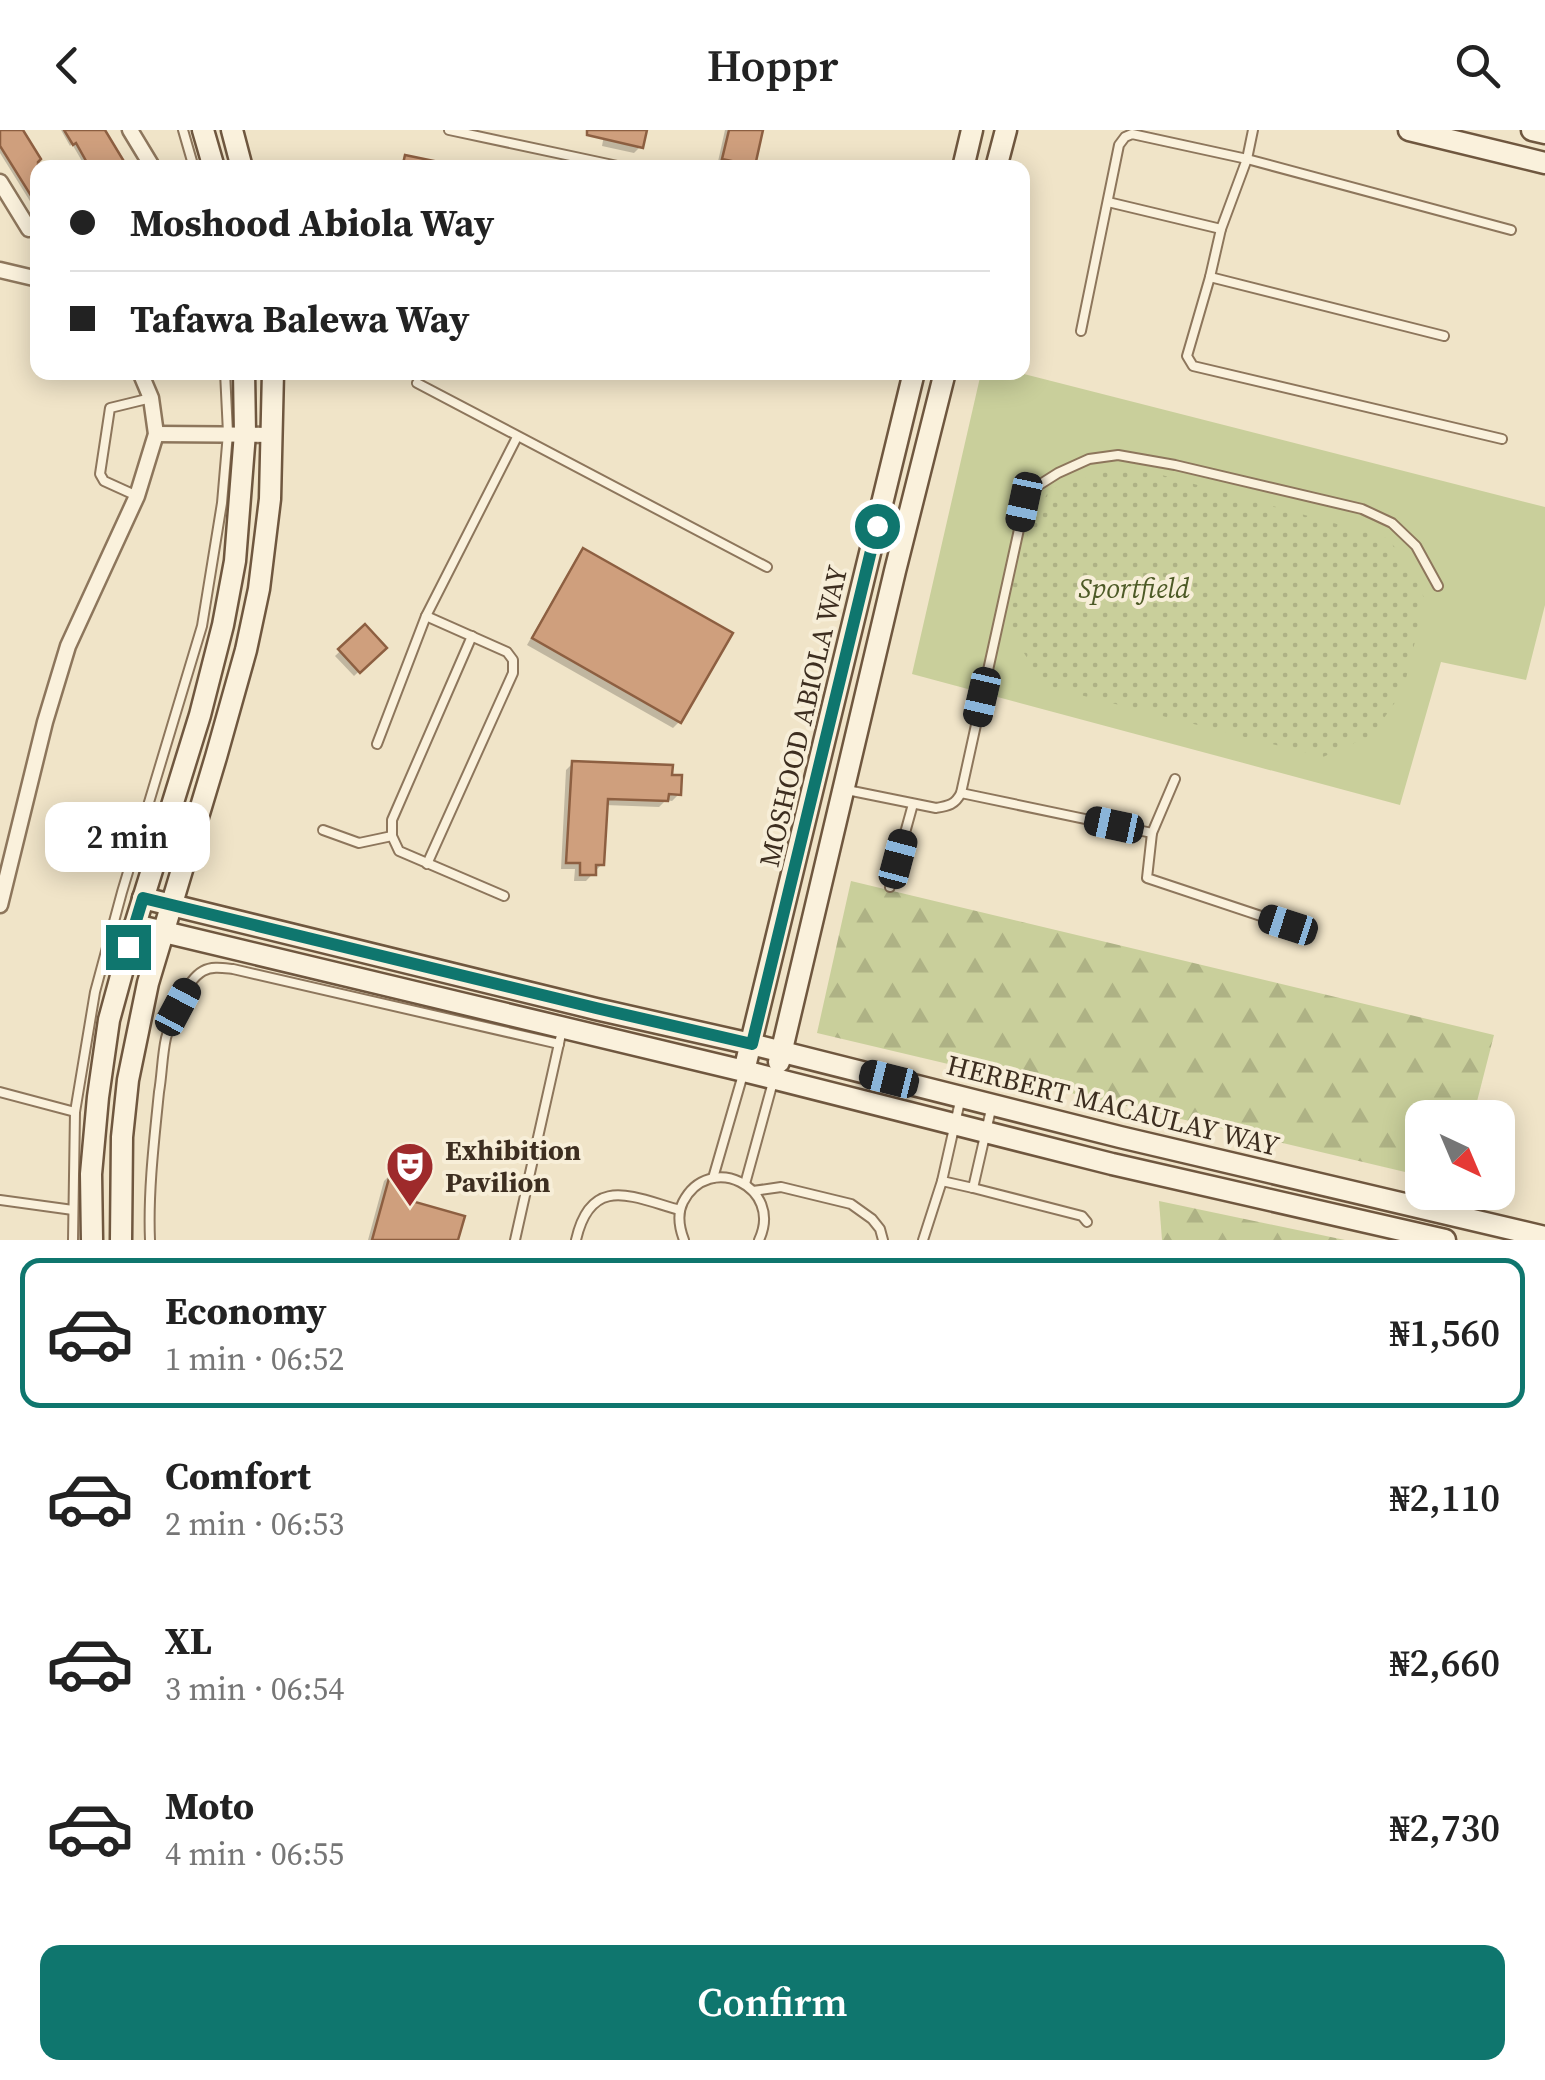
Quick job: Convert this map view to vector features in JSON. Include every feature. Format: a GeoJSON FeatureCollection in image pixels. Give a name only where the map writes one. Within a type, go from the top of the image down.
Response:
{"type":"FeatureCollection","features":[{"type":"Feature","properties":{"kind":"main road"},"geometry":{"type":"LineString","coordinates":[[203,130],[212,160]]}},
{"type":"Feature","properties":{"kind":"main road"},"geometry":{"type":"LineString","coordinates":[[232,130],[240,160]]}},
{"type":"Feature","properties":{"kind":"main road"},"geometry":{"type":"LineString","coordinates":[[965,160],[972,130]]}},
{"type":"Feature","properties":{"kind":"main road"},"geometry":{"type":"LineString","coordinates":[[998,160],[1006,130]]}},
{"type":"Feature","properties":{"kind":"main road"},"geometry":{"type":"LineString","coordinates":[[1409,130],[1545,163]]}},
{"type":"Feature","properties":{"kind":"main road"},"geometry":{"type":"LineString","coordinates":[[1532,130],[1545,133]]}},
{"type":"Feature","properties":{"kind":"main road"},"geometry":{"type":"LineString","coordinates":[[92,1240],[91,1174],[109,1020],[200,715],[235,560],[237,433],[243,380]]}},
{"type":"Feature","properties":{"kind":"main road"},"geometry":{"type":"LineString","coordinates":[[120,1240],[121,1152],[128,1080],[148,983],[246,650],[260,589],[270,500],[272,380]]}},
{"type":"Feature","properties":{"kind":"main road","name":"MOSHOOD ABIOLA WAY"},"geometry":{"type":"LineString","coordinates":[[744,1071],[912,380]]}},
{"type":"Feature","properties":{"kind":"main road","name":"MOSHOOD ABIOLA WAY"},"geometry":{"type":"LineString","coordinates":[[774,1079],[943,380]]}},
{"type":"Feature","properties":{"kind":"main road"},"geometry":{"type":"LineString","coordinates":[[868,564],[895,570]]}},
{"type":"Feature","properties":{"kind":"main road","name":"HERBERT MACAULAY WAY"},"geometry":{"type":"LineString","coordinates":[[143,898],[1545,1237]]}},
{"type":"Feature","properties":{"kind":"main road","name":"HERBERT MACAULAY WAY"},"geometry":{"type":"LineString","coordinates":[[135,926],[560,1036],[744,1071],[1444,1240]]}},
{"type":"Feature","properties":{"kind":"street"},"geometry":{"type":"LineString","coordinates":[[130,130],[148,160]]}},
{"type":"Feature","properties":{"kind":"street"},"geometry":{"type":"LineString","coordinates":[[0,182],[29,230]]}},
{"type":"Feature","properties":{"kind":"street"},"geometry":{"type":"LineString","coordinates":[[0,270],[30,277]]}},
{"type":"Feature","properties":{"kind":"street"},"geometry":{"type":"LineString","coordinates":[[1,896],[68,646],[137,496],[156,434],[151,398],[143,380]]}},
{"type":"Feature","properties":{"kind":"street"},"geometry":{"type":"LineString","coordinates":[[156,434],[273,435]]}},
{"type":"Feature","properties":{"kind":"lane"},"geometry":{"type":"LineString","coordinates":[[184,130],[192,160]]}},
{"type":"Feature","properties":{"kind":"lane"},"geometry":{"type":"LineString","coordinates":[[448,130],[491,134],[507,142],[591,160]]}},
{"type":"Feature","properties":{"kind":"lane"},"geometry":{"type":"LineString","coordinates":[[507,142],[510,130]]}},
{"type":"Feature","properties":{"kind":"lane"},"geometry":{"type":"LineString","coordinates":[[1253,130],[1187,356],[1193,366],[1502,439]]}},
{"type":"Feature","properties":{"kind":"lane"},"geometry":{"type":"LineString","coordinates":[[1081,331],[1119,145],[1132,134],[1247,159],[1512,230]]}},
{"type":"Feature","properties":{"kind":"lane"},"geometry":{"type":"LineString","coordinates":[[1108,202],[1222,229]]}},
{"type":"Feature","properties":{"kind":"lane"},"geometry":{"type":"LineString","coordinates":[[1210,277],[1444,336]]}},
{"type":"Feature","properties":{"kind":"lane"},"geometry":{"type":"LineString","coordinates":[[73,1240],[75,1112],[96,992],[202,626],[237,433],[227,380]]}},
{"type":"Feature","properties":{"kind":"lane"},"geometry":{"type":"LineString","coordinates":[[417,383],[767,567]]}},
{"type":"Feature","properties":{"kind":"lane"},"geometry":{"type":"LineString","coordinates":[[137,496],[101,478],[102,458],[110,408],[151,398]]}},
{"type":"Feature","properties":{"kind":"lane"},"geometry":{"type":"LineString","coordinates":[[377,744],[426,616],[517,437]]}},
{"type":"Feature","properties":{"kind":"lane"},"geometry":{"type":"LineString","coordinates":[[843,789],[936,808],[956,802],[1024,502],[1058,473],[1088,459],[1118,455],[1362,508],[1392,522],[1416,546],[1438,586]]}},
{"type":"Feature","properties":{"kind":"lane"},"geometry":{"type":"LineString","coordinates":[[426,616],[507,652],[513,660],[513,673],[428,864]]}},
{"type":"Feature","properties":{"kind":"lane"},"geometry":{"type":"LineString","coordinates":[[472,636],[392,820],[392,836],[400,850],[504,896]]}},
{"type":"Feature","properties":{"kind":"lane"},"geometry":{"type":"LineString","coordinates":[[1175,779],[1152,833],[1147,878],[1288,925]]}},
{"type":"Feature","properties":{"kind":"lane"},"geometry":{"type":"LineString","coordinates":[[960,793],[1152,833]]}},
{"type":"Feature","properties":{"kind":"lane"},"geometry":{"type":"LineString","coordinates":[[890,887],[912,804]]}},
{"type":"Feature","properties":{"kind":"lane"},"geometry":{"type":"LineString","coordinates":[[322,830],[359,843],[392,836]]}},
{"type":"Feature","properties":{"kind":"lane"},"geometry":{"type":"LineString","coordinates":[[150,1240],[157,1115],[166,1041],[189,985],[201,972],[215,967],[560,1036],[515,1240]]}},
{"type":"Feature","properties":{"kind":"lane"},"geometry":{"type":"LineString","coordinates":[[713,1178],[744,1071]]}},
{"type":"Feature","properties":{"kind":"lane"},"geometry":{"type":"LineString","coordinates":[[745,1184],[774,1079]]}},
{"type":"Feature","properties":{"kind":"lane"},"geometry":{"type":"LineString","coordinates":[[0,1092],[75,1112]]}},
{"type":"Feature","properties":{"kind":"lane"},"geometry":{"type":"LineString","coordinates":[[923,1240],[942,1181],[961,1098]]}},
{"type":"Feature","properties":{"kind":"lane"},"geometry":{"type":"LineString","coordinates":[[972,1188],[992,1105]]}},
{"type":"Feature","properties":{"kind":"lane"},"geometry":{"type":"LineString","coordinates":[[684,1240],[680,1210],[692,1189],[713,1178],[735,1179],[754,1191],[763,1210],[759,1240]]}},
{"type":"Feature","properties":{"kind":"lane"},"geometry":{"type":"LineString","coordinates":[[942,1181],[1082,1216],[1087,1222]]}},
{"type":"Feature","properties":{"kind":"lane"},"geometry":{"type":"LineString","coordinates":[[754,1191],[782,1187],[852,1204],[872,1219],[883,1240]]}},
{"type":"Feature","properties":{"kind":"lane"},"geometry":{"type":"LineString","coordinates":[[576,1240],[584,1214],[600,1198],[627,1196],[680,1210]]}},
{"type":"Feature","properties":{"kind":"lane"},"geometry":{"type":"LineString","coordinates":[[0,1200],[73,1210]]}},
{"type":"Feature","properties":{"kind":"green space"},"geometry":{"type":"Polygon","coordinates":[[[1030,376],[1545,507],[1545,605],[1526,680],[1441,662],[1400,805],[912,674],[979,380],[1030,380],[1030,376]]]}},
{"type":"Feature","properties":{"kind":"green space","name":"Sportfield"},"geometry":{"type":"Polygon","coordinates":[[[1126,465],[1387,538],[1409,564],[1425,600],[1403,691],[1372,735],[1323,757],[1045,686],[1015,639],[1006,607],[1032,520],[1050,489],[1126,465]]]}},
{"type":"Feature","properties":{"kind":"green space"},"geometry":{"type":"Polygon","coordinates":[[[851,881],[1494,1035],[1477,1100],[1405,1100],[1405,1172],[817,1033],[851,881]]]}},
{"type":"Feature","properties":{"kind":"green space"},"geometry":{"type":"Polygon","coordinates":[[[1159,1201],[1345,1240],[1162,1240],[1159,1201]]]}},
{"type":"Feature","properties":{"kind":"building"},"geometry":{"type":"Polygon","coordinates":[[[0,130],[23,130],[41,159],[30,160],[30,194],[0,146],[0,130]]]}},
{"type":"Feature","properties":{"kind":"building"},"geometry":{"type":"Polygon","coordinates":[[[64,130],[105,130],[123,160],[86,160],[76,143],[73,145],[64,130]]]}},
{"type":"Feature","properties":{"kind":"building"},"geometry":{"type":"Polygon","coordinates":[[[587,130],[647,130],[643,148],[587,135],[587,130]]]}},
{"type":"Feature","properties":{"kind":"building"},"geometry":{"type":"Polygon","coordinates":[[[729,130],[763,130],[756,160],[722,159],[729,130]]]}},
{"type":"Feature","properties":{"kind":"building"},"geometry":{"type":"Polygon","coordinates":[[[405,155],[429,160],[404,160],[405,155]]]}},
{"type":"Feature","properties":{"kind":"building"},"geometry":{"type":"Polygon","coordinates":[[[583,548],[733,633],[681,723],[532,638],[583,548]]]}},
{"type":"Feature","properties":{"kind":"building"},"geometry":{"type":"Polygon","coordinates":[[[365,624],[387,648],[360,673],[338,649],[365,624]]]}},
{"type":"Feature","properties":{"kind":"building"},"geometry":{"type":"Polygon","coordinates":[[[572,761],[673,765],[672,775],[682,775],[681,795],[669,794],[668,801],[608,799],[604,865],[596,865],[596,875],[580,875],[580,863],[566,863],[572,761]]]}},
{"type":"Feature","properties":{"kind":"building","name":"Exhibition Pavilion"},"geometry":{"type":"Polygon","coordinates":[[[391,1171],[421,1179],[415,1202],[465,1216],[458,1240],[372,1240],[391,1171]]]}},
{"type":"Feature","properties":{"kind":"place","name":"Exhibition Pavilion"},"geometry":{"type":"Point","coordinates":[410,1208]}},
{"type":"Feature","properties":{"kind":"route"},"geometry":{"type":"LineString","coordinates":[[128,947],[143,898],[752,1044],[877,526]]}}]}
